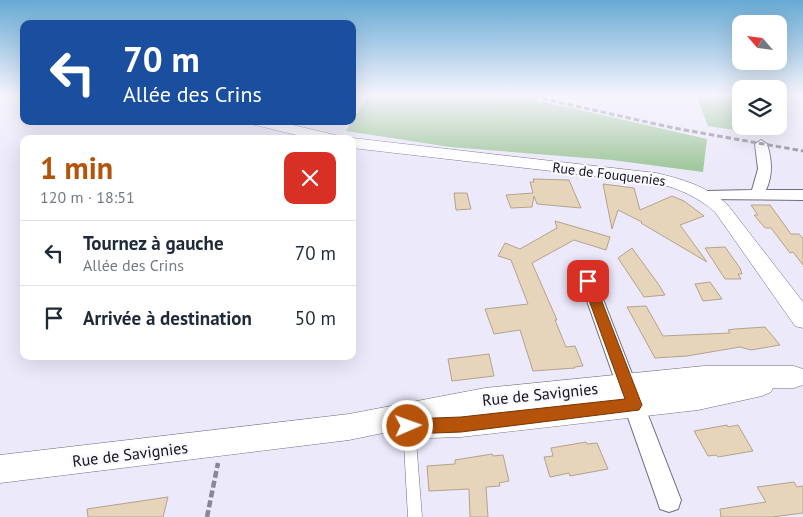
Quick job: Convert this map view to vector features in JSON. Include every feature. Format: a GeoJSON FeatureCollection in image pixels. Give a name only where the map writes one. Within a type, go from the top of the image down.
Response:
{"type":"FeatureCollection","features":[{"type":"Feature","properties":{"kind":"street"},"geometry":{"type":"LineString","coordinates":[[273,125],[317,135]]}},
{"type":"Feature","properties":{"kind":"street","name":"Rue de Fouquenies"},"geometry":{"type":"LineString","coordinates":[[356,144],[656,178],[685,186],[707,196],[726,215],[803,319]]}},
{"type":"Feature","properties":{"kind":"street"},"geometry":{"type":"LineString","coordinates":[[757,193],[763,180],[766,164],[761,144]]}},
{"type":"Feature","properties":{"kind":"street"},"geometry":{"type":"LineString","coordinates":[[707,196],[757,193],[803,195]]}},
{"type":"Feature","properties":{"kind":"street"},"geometry":{"type":"LineString","coordinates":[[588,281],[669,500]]}},
{"type":"Feature","properties":{"kind":"street","name":"Rue de Savignies"},"geometry":{"type":"LineString","coordinates":[[0,469],[408,421],[461,424],[630,395],[698,398],[798,376]]}},
{"type":"Feature","properties":{"kind":"lane"},"geometry":{"type":"LineString","coordinates":[[408,421],[415,517]]}},
{"type":"Feature","properties":{"kind":"path"},"geometry":{"type":"LineString","coordinates":[[207,517],[222,443]]}},
{"type":"Feature","properties":{"kind":"green space"},"geometry":{"type":"Polygon","coordinates":[[[356,119],[620,119],[707,139],[703,172],[612,160],[450,147],[346,131],[350,125],[356,125],[356,119]]]}},
{"type":"Feature","properties":{"kind":"green space"},"geometry":{"type":"Polygon","coordinates":[[[705,119],[732,119],[732,130],[708,126],[705,119]]]}},
{"type":"Feature","properties":{"kind":"building"},"geometry":{"type":"Polygon","coordinates":[[[533,179],[569,180],[581,208],[537,204],[534,196],[532,207],[511,208],[506,195],[533,193],[530,182],[534,182],[533,179]]]}},
{"type":"Feature","properties":{"kind":"building"},"geometry":{"type":"Polygon","coordinates":[[[603,184],[634,188],[640,210],[672,196],[684,201],[704,216],[680,225],[707,262],[642,222],[618,210],[612,229],[603,184]]]}},
{"type":"Feature","properties":{"kind":"building"},"geometry":{"type":"Polygon","coordinates":[[[454,193],[467,193],[471,209],[456,210],[454,193]]]}},
{"type":"Feature","properties":{"kind":"building"},"geometry":{"type":"Polygon","coordinates":[[[751,205],[770,205],[791,234],[799,234],[803,238],[803,265],[793,252],[790,253],[771,228],[765,228],[754,215],[758,215],[751,205]]]}},
{"type":"Feature","properties":{"kind":"building"},"geometry":{"type":"Polygon","coordinates":[[[555,221],[610,237],[606,250],[574,240],[532,263],[557,320],[555,320],[566,347],[575,346],[583,366],[533,371],[520,330],[494,334],[485,309],[528,304],[511,260],[498,256],[505,243],[520,249],[557,228],[555,221]]]}},
{"type":"Feature","properties":{"kind":"building"},"geometry":{"type":"Polygon","coordinates":[[[725,247],[740,268],[742,274],[738,274],[741,279],[725,279],[705,248],[725,247]]]}},
{"type":"Feature","properties":{"kind":"building"},"geometry":{"type":"Polygon","coordinates":[[[632,248],[665,295],[644,297],[618,258],[632,248]]]}},
{"type":"Feature","properties":{"kind":"building"},"geometry":{"type":"Polygon","coordinates":[[[710,282],[722,299],[703,301],[695,284],[710,282]]]}},
{"type":"Feature","properties":{"kind":"building"},"geometry":{"type":"Polygon","coordinates":[[[646,306],[663,336],[730,333],[728,330],[765,327],[780,345],[751,350],[740,347],[687,356],[655,358],[627,307],[646,306]]]}},
{"type":"Feature","properties":{"kind":"building"},"geometry":{"type":"Polygon","coordinates":[[[489,354],[494,376],[452,381],[448,359],[489,354]]]}},
{"type":"Feature","properties":{"kind":"building"},"geometry":{"type":"Polygon","coordinates":[[[727,425],[728,427],[738,425],[753,451],[718,457],[716,455],[708,456],[694,431],[727,425]]]}},
{"type":"Feature","properties":{"kind":"building"},"geometry":{"type":"Polygon","coordinates":[[[586,442],[587,444],[597,443],[608,469],[570,476],[569,473],[550,477],[544,457],[553,456],[551,448],[586,442]]]}},
{"type":"Feature","properties":{"kind":"building"},"geometry":{"type":"Polygon","coordinates":[[[492,454],[493,456],[503,455],[509,481],[499,483],[500,486],[486,487],[488,517],[470,517],[469,489],[429,491],[427,466],[455,464],[455,460],[492,454]]]}},
{"type":"Feature","properties":{"kind":"building"},"geometry":{"type":"Polygon","coordinates":[[[794,482],[797,487],[803,486],[803,513],[772,517],[721,517],[720,509],[766,502],[757,487],[794,482]]]}},
{"type":"Feature","properties":{"kind":"building"},"geometry":{"type":"Polygon","coordinates":[[[168,497],[163,517],[88,517],[87,509],[168,497]]]}},
{"type":"Feature","properties":{"kind":"railway"},"geometry":{"type":"LineString","coordinates":[[634,119],[803,151]]}},
{"type":"Feature","properties":{"kind":"route"},"geometry":{"type":"LineString","coordinates":[[408,426],[461,424],[634,405],[588,281]]}}]}
